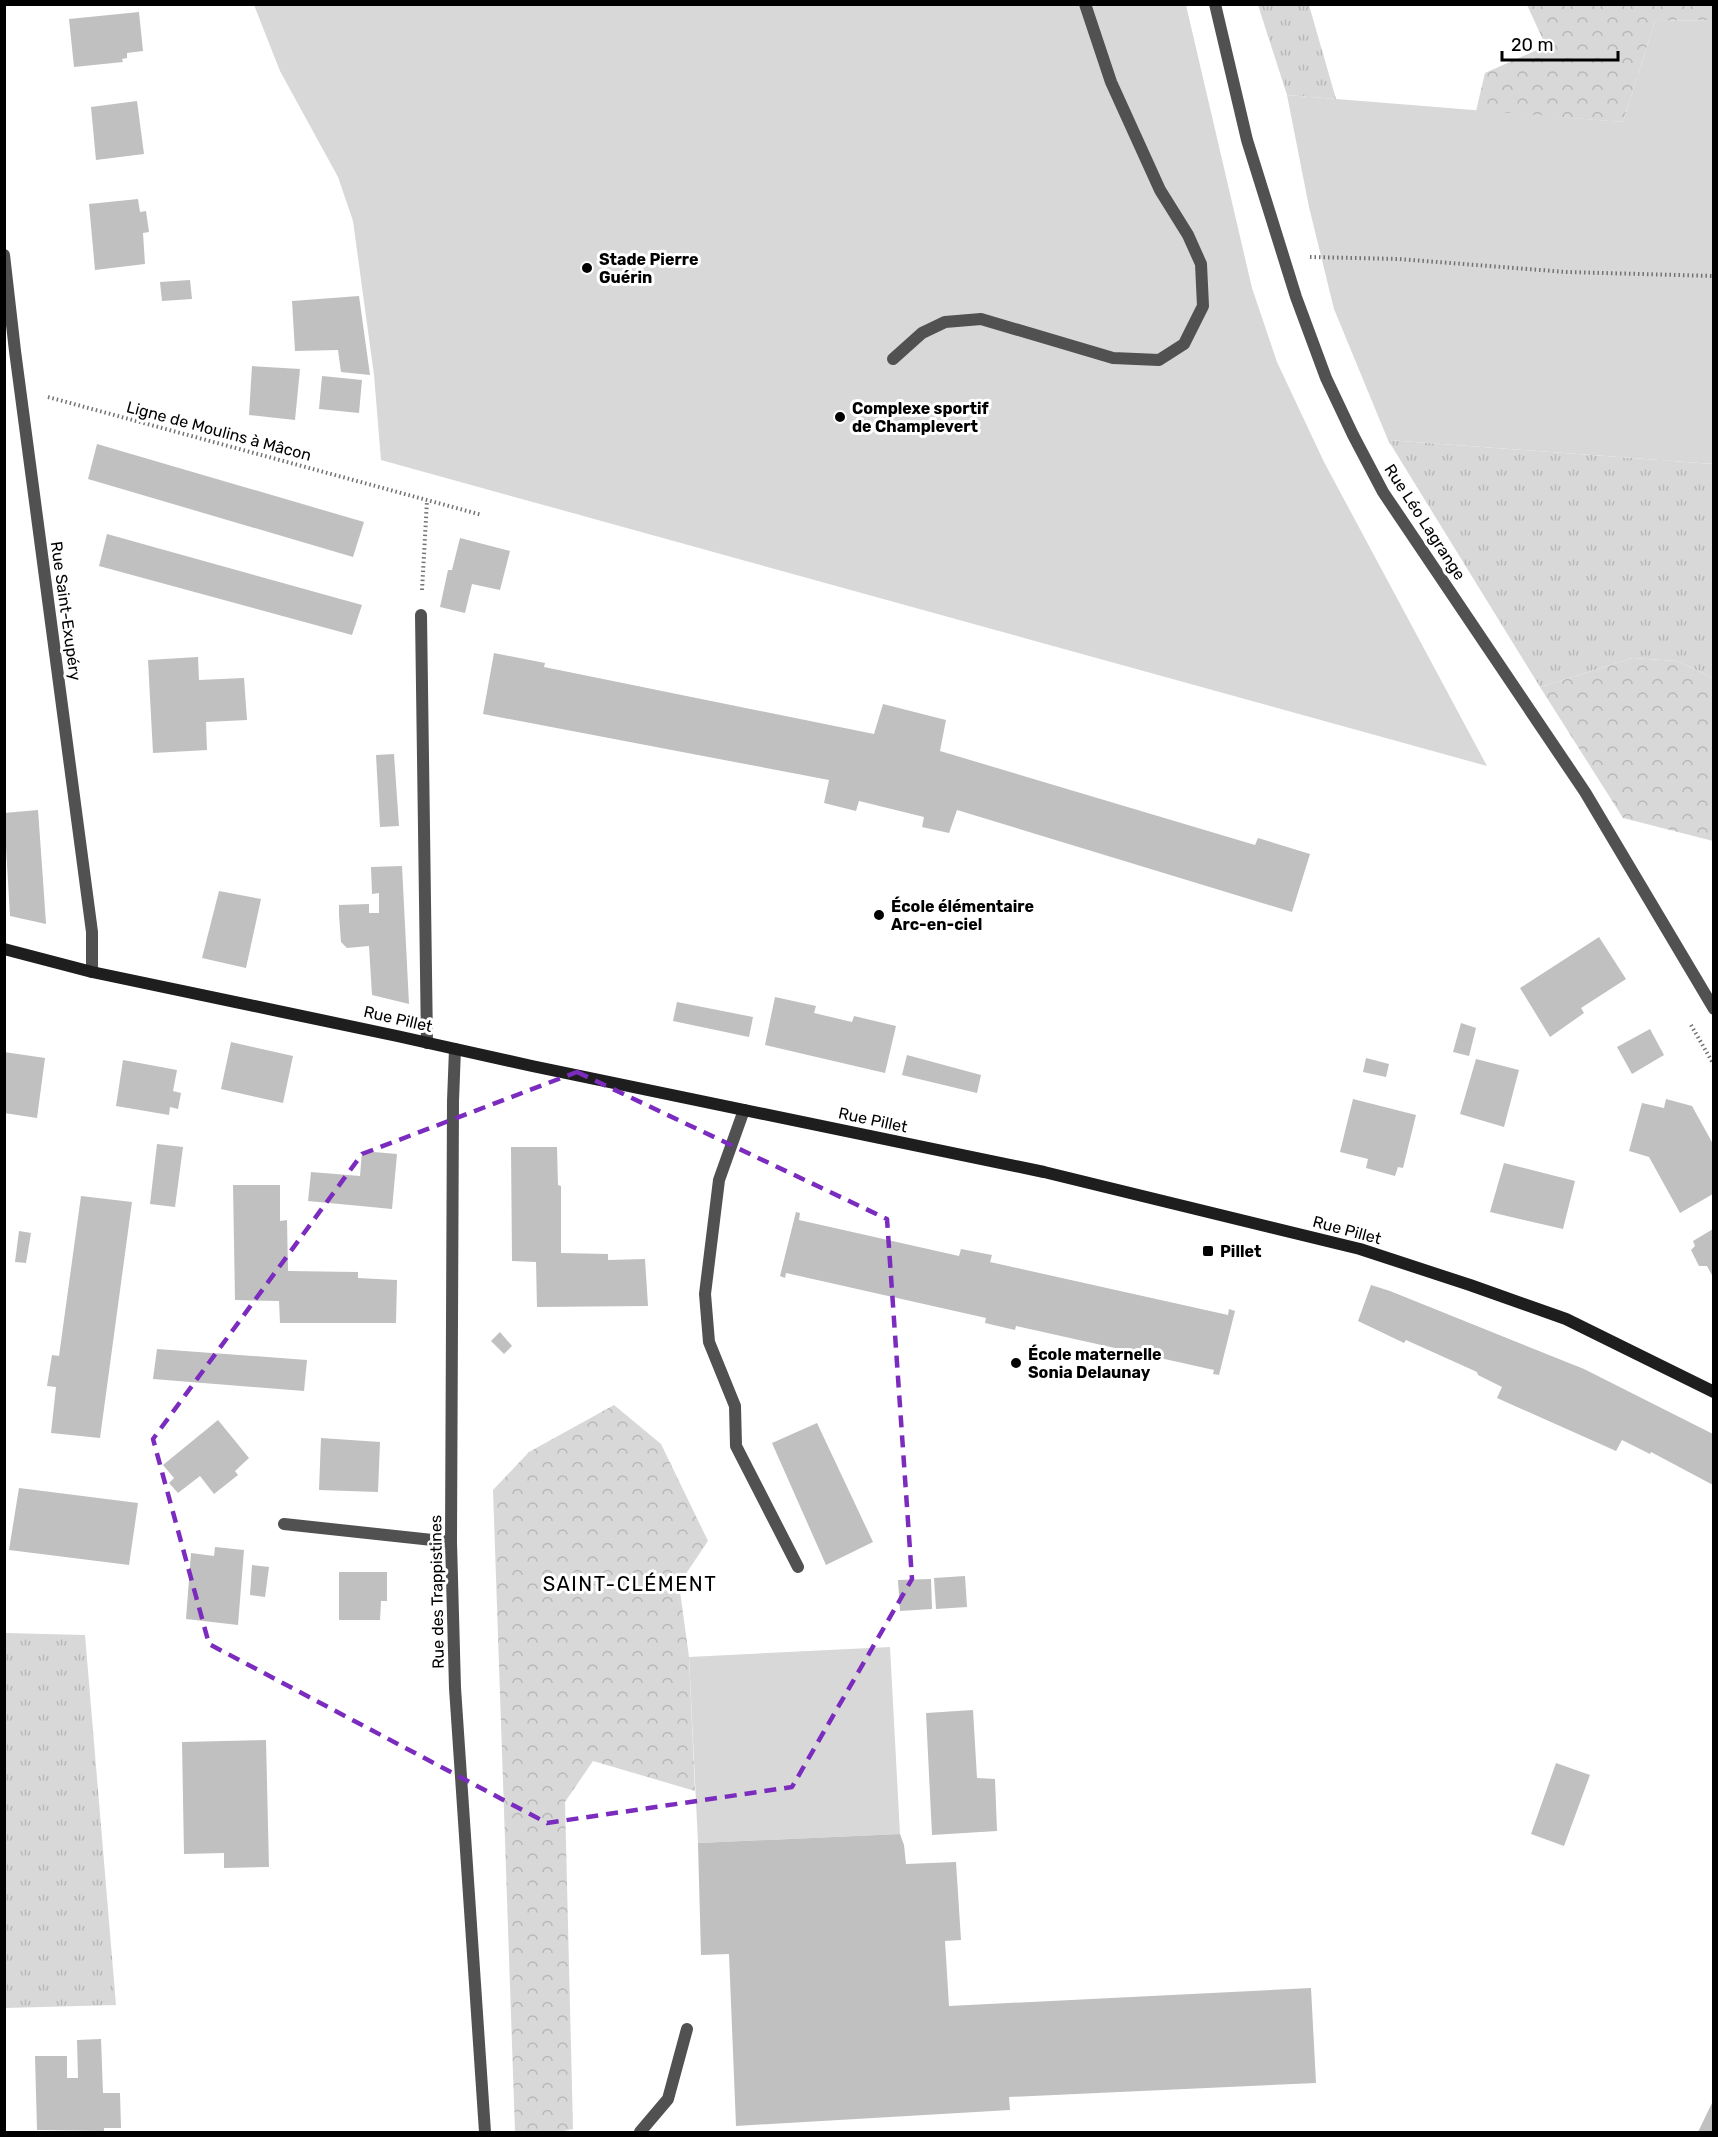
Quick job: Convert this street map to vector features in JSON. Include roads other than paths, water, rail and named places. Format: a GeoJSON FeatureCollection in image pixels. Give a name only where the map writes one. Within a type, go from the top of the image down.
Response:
{"type":"FeatureCollection","features":[{"type":"Feature","properties":{"kind":"street"},"geometry":{"type":"LineString","coordinates":[[893,359],[922,333],[945,322],[981,320],[1113,357],[1159,360],[1184,344],[1203,306],[1201,264],[1188,235],[1160,190],[1116,93],[1085,4]]}},
{"type":"Feature","properties":{"kind":"street","name":"Rue Léo Lagrange"},"geometry":{"type":"LineString","coordinates":[[1215,4],[1247,140],[1285,261],[1326,378],[1353,435],[1383,492],[1585,792],[1713,1009]]}},
{"type":"Feature","properties":{"kind":"street","name":"Rue Saint-Exupéry"},"geometry":{"type":"LineString","coordinates":[[4,255],[10,349],[20,387],[90,917],[92,972]]}},
{"type":"Feature","properties":{"kind":"street"},"geometry":{"type":"LineString","coordinates":[[421,615],[427,1043]]}},
{"type":"Feature","properties":{"kind":"street","name":"Rue Pillet"},"geometry":{"type":"LineString","coordinates":[[4,949],[92,972],[1044,1172],[1360,1249],[1566,1319],[1713,1392]]}},
{"type":"Feature","properties":{"kind":"street","name":"Rue des Trappistines"},"geometry":{"type":"LineString","coordinates":[[455,1049],[451,1542],[455,1688],[485,2133]]}},
{"type":"Feature","properties":{"kind":"street"},"geometry":{"type":"LineString","coordinates":[[744,1110],[720,1180],[705,1294],[709,1342],[735,1406],[736,1446],[798,1567]]}},
{"type":"Feature","properties":{"kind":"street"},"geometry":{"type":"LineString","coordinates":[[284,1524],[451,1542]]}},
{"type":"Feature","properties":{"kind":"street"},"geometry":{"type":"LineString","coordinates":[[640,2133],[668,2099],[687,2029]]}},
{"type":"Feature","properties":{"kind":"place","name":"Stade Pierre Guérin"},"geometry":{"type":"Point","coordinates":[587,268]}},
{"type":"Feature","properties":{"kind":"place","name":"Complexe sportif de Champlevert"},"geometry":{"type":"Point","coordinates":[840,417]}},
{"type":"Feature","properties":{"kind":"place","name":"École élémentaire Arc-en-ciel"},"geometry":{"type":"Point","coordinates":[879,915]}},
{"type":"Feature","properties":{"kind":"place","name":"Pillet"},"geometry":{"type":"Point","coordinates":[1208,1251]}},
{"type":"Feature","properties":{"kind":"place","name":"École maternelle Sonia Delaunay"},"geometry":{"type":"Point","coordinates":[1016,1363]}},
{"type":"Feature","properties":{"kind":"district","name":"SAINT-CLÉMENT"},"geometry":{"type":"Point","coordinates":[630,1584]}}]}
